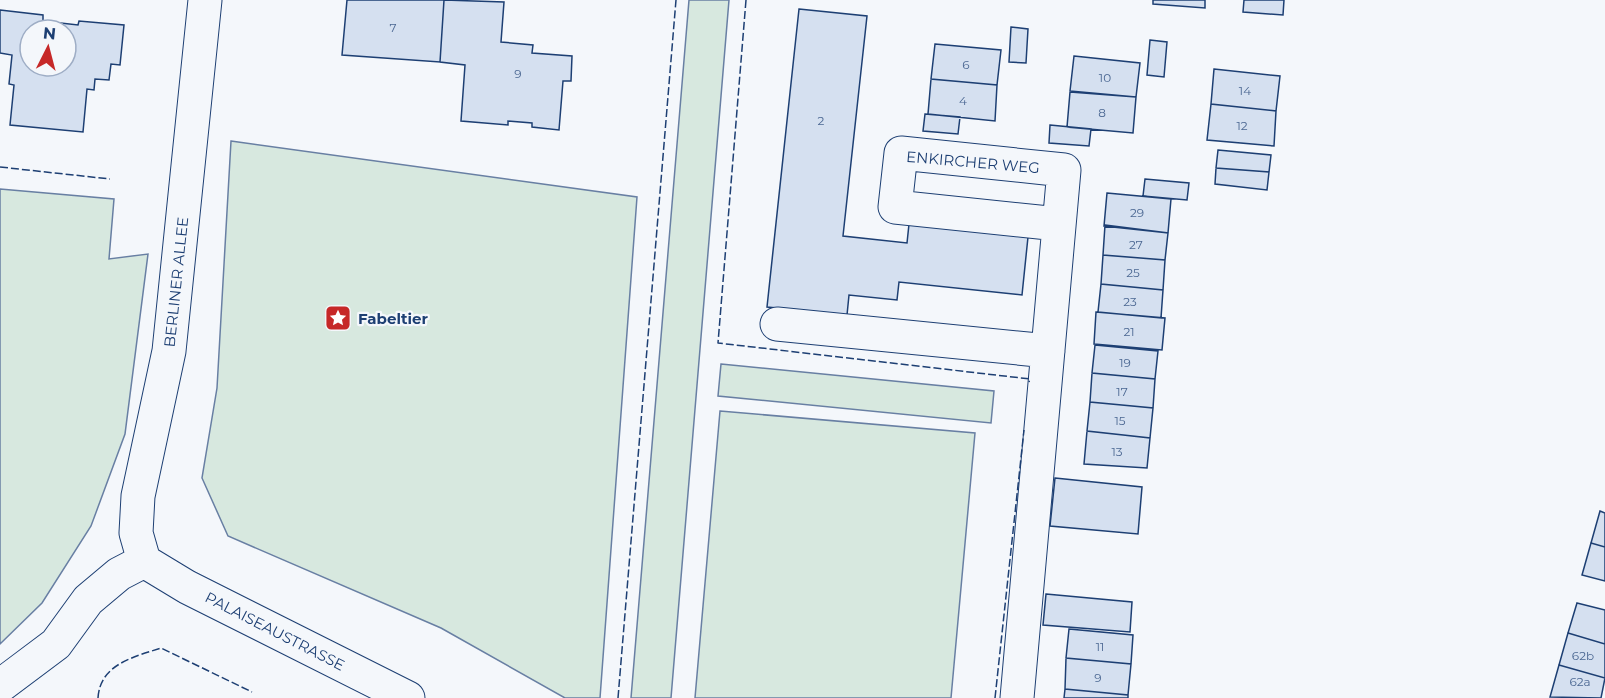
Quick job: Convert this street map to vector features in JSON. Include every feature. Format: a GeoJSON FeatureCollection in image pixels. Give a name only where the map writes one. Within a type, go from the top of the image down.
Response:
{"type":"FeatureCollection","features":[{"type":"Feature","properties":{"kind":"street","name":"BERLINER ALLEE"},"geometry":{"type":"LineString","coordinates":[[144,561],[136,533],[138,495],[169,351],[205,0]]}},
{"type":"Feature","properties":{"kind":"street","name":"ENKIRCHER WEG"},"geometry":{"type":"LineString","coordinates":[[1017,698],[1064,170],[901,153],[895,207],[1058,224]]}},
{"type":"Feature","properties":{"kind":"street"},"geometry":{"type":"LineString","coordinates":[[777,324],[1048,351]]}},
{"type":"Feature","properties":{"kind":"street"},"geometry":{"type":"LineString","coordinates":[[0,687],[56,644],[88,600],[119,573],[144,561]]}},
{"type":"Feature","properties":{"kind":"street","name":"PALAISEAUSTRASSE"},"geometry":{"type":"LineString","coordinates":[[144,561],[187,586],[408,698]]}},
{"type":"Feature","properties":{"kind":"shaded area"},"geometry":{"type":"Polygon","coordinates":[[[689,0],[729,0],[671,698],[631,698],[689,0]]]}},
{"type":"Feature","properties":{"kind":"shaded area"},"geometry":{"type":"Polygon","coordinates":[[[231,141],[637,197],[600,698],[565,698],[441,628],[228,536],[202,478],[217,388],[231,141]]]}},
{"type":"Feature","properties":{"kind":"shaded area"},"geometry":{"type":"Polygon","coordinates":[[[0,189],[114,199],[109,259],[148,254],[125,434],[91,526],[42,603],[0,644],[0,189]]]}},
{"type":"Feature","properties":{"kind":"shaded area"},"geometry":{"type":"Polygon","coordinates":[[[721,364],[994,391],[991,423],[718,396],[721,364]]]}},
{"type":"Feature","properties":{"kind":"shaded area"},"geometry":{"type":"Polygon","coordinates":[[[720,411],[975,433],[951,698],[695,698],[720,411]]]}},
{"type":"Feature","properties":{"kind":"building"},"geometry":{"type":"Polygon","coordinates":[[[347,0],[444,0],[440,62],[342,55],[347,0]]]}},
{"type":"Feature","properties":{"kind":"building"},"geometry":{"type":"Polygon","coordinates":[[[444,0],[504,2],[501,42],[533,45],[532,53],[572,56],[571,81],[563,81],[559,130],[532,127],[532,123],[508,121],[508,125],[461,121],[465,65],[440,62],[444,0]]]}},
{"type":"Feature","properties":{"kind":"building"},"geometry":{"type":"Polygon","coordinates":[[[1153,0],[1205,0],[1205,8],[1153,4],[1153,0]]]}},
{"type":"Feature","properties":{"kind":"building"},"geometry":{"type":"Polygon","coordinates":[[[1244,0],[1284,0],[1283,15],[1243,12],[1244,0]]]}},
{"type":"Feature","properties":{"kind":"building"},"geometry":{"type":"Polygon","coordinates":[[[799,9],[867,16],[843,236],[907,243],[909,224],[1028,237],[1022,295],[899,282],[897,300],[849,295],[847,315],[767,307],[799,9]]]}},
{"type":"Feature","properties":{"kind":"building"},"geometry":{"type":"Polygon","coordinates":[[[0,10],[43,15],[43,18],[18,18],[18,78],[78,78],[79,21],[124,25],[120,65],[111,64],[109,80],[95,79],[94,90],[87,89],[83,132],[10,125],[14,85],[9,84],[12,55],[0,53],[0,10]]]}},
{"type":"Feature","properties":{"kind":"building"},"geometry":{"type":"Polygon","coordinates":[[[1011,27],[1028,29],[1026,63],[1009,62],[1011,27]]]}},
{"type":"Feature","properties":{"kind":"building"},"geometry":{"type":"Polygon","coordinates":[[[1150,40],[1167,42],[1164,77],[1147,75],[1150,40]]]}},
{"type":"Feature","properties":{"kind":"building"},"geometry":{"type":"Polygon","coordinates":[[[935,44],[1001,50],[997,85],[931,79],[935,44]]]}},
{"type":"Feature","properties":{"kind":"building"},"geometry":{"type":"Polygon","coordinates":[[[1074,56],[1140,63],[1136,97],[1070,91],[1074,56]]]}},
{"type":"Feature","properties":{"kind":"building"},"geometry":{"type":"Polygon","coordinates":[[[1214,69],[1280,76],[1276,111],[1211,104],[1214,69]]]}},
{"type":"Feature","properties":{"kind":"building"},"geometry":{"type":"Polygon","coordinates":[[[931,79],[997,85],[995,121],[928,114],[931,79]]]}},
{"type":"Feature","properties":{"kind":"building"},"geometry":{"type":"Polygon","coordinates":[[[1070,92],[1136,97],[1133,133],[1067,127],[1070,92]]]}},
{"type":"Feature","properties":{"kind":"building"},"geometry":{"type":"Polygon","coordinates":[[[1211,104],[1276,111],[1274,146],[1207,140],[1211,104]]]}},
{"type":"Feature","properties":{"kind":"building"},"geometry":{"type":"Polygon","coordinates":[[[925,114],[960,117],[958,134],[923,131],[925,114]]]}},
{"type":"Feature","properties":{"kind":"building"},"geometry":{"type":"Polygon","coordinates":[[[1050,125],[1091,129],[1089,146],[1049,143],[1050,125]]]}},
{"type":"Feature","properties":{"kind":"building"},"geometry":{"type":"Polygon","coordinates":[[[1218,150],[1271,155],[1269,172],[1216,168],[1218,150]]]}},
{"type":"Feature","properties":{"kind":"building"},"geometry":{"type":"Polygon","coordinates":[[[1216,168],[1269,172],[1267,190],[1215,184],[1216,168]]]}},
{"type":"Feature","properties":{"kind":"building"},"geometry":{"type":"Polygon","coordinates":[[[1145,179],[1189,183],[1187,200],[1143,196],[1145,179]]]}},
{"type":"Feature","properties":{"kind":"building"},"geometry":{"type":"Polygon","coordinates":[[[1107,193],[1171,199],[1168,233],[1104,226],[1107,193]]]}},
{"type":"Feature","properties":{"kind":"building"},"geometry":{"type":"Polygon","coordinates":[[[1105,225],[1168,233],[1165,260],[1103,255],[1105,225]]]}},
{"type":"Feature","properties":{"kind":"building"},"geometry":{"type":"Polygon","coordinates":[[[1103,255],[1165,260],[1163,290],[1101,284],[1103,255]]]}},
{"type":"Feature","properties":{"kind":"building"},"geometry":{"type":"Polygon","coordinates":[[[1101,284],[1163,290],[1161,318],[1098,312],[1101,284]]]}},
{"type":"Feature","properties":{"kind":"building"},"geometry":{"type":"Polygon","coordinates":[[[1096,312],[1165,318],[1162,350],[1094,344],[1096,312]]]}},
{"type":"Feature","properties":{"kind":"building"},"geometry":{"type":"Polygon","coordinates":[[[1095,345],[1158,351],[1155,379],[1092,373],[1095,345]]]}},
{"type":"Feature","properties":{"kind":"building"},"geometry":{"type":"Polygon","coordinates":[[[1092,373],[1155,379],[1153,408],[1090,402],[1092,373]]]}},
{"type":"Feature","properties":{"kind":"building"},"geometry":{"type":"Polygon","coordinates":[[[1090,402],[1153,408],[1150,438],[1087,431],[1090,402]]]}},
{"type":"Feature","properties":{"kind":"building"},"geometry":{"type":"Polygon","coordinates":[[[1087,431],[1150,438],[1147,468],[1084,464],[1087,431]]]}},
{"type":"Feature","properties":{"kind":"building"},"geometry":{"type":"Polygon","coordinates":[[[1055,478],[1142,487],[1138,534],[1050,526],[1055,478]]]}},
{"type":"Feature","properties":{"kind":"building"},"geometry":{"type":"Polygon","coordinates":[[[1600,511],[1605,513],[1605,547],[1591,543],[1600,511]]]}},
{"type":"Feature","properties":{"kind":"building"},"geometry":{"type":"Polygon","coordinates":[[[1591,543],[1605,547],[1605,581],[1582,575],[1591,543]]]}},
{"type":"Feature","properties":{"kind":"building"},"geometry":{"type":"Polygon","coordinates":[[[1046,594],[1132,602],[1130,632],[1043,625],[1046,594]]]}},
{"type":"Feature","properties":{"kind":"building"},"geometry":{"type":"Polygon","coordinates":[[[1577,603],[1605,610],[1605,644],[1568,633],[1577,603]]]}},
{"type":"Feature","properties":{"kind":"building"},"geometry":{"type":"Polygon","coordinates":[[[1069,629],[1133,635],[1131,664],[1066,658],[1069,629]]]}},
{"type":"Feature","properties":{"kind":"building"},"geometry":{"type":"Polygon","coordinates":[[[1568,633],[1605,644],[1605,678],[1559,665],[1568,633]]]}},
{"type":"Feature","properties":{"kind":"building"},"geometry":{"type":"Polygon","coordinates":[[[1066,658],[1131,664],[1128,695],[1065,689],[1066,658]]]}},
{"type":"Feature","properties":{"kind":"building"},"geometry":{"type":"Polygon","coordinates":[[[1559,665],[1605,678],[1601,698],[1550,697],[1559,665]]]}},
{"type":"Feature","properties":{"kind":"building"},"geometry":{"type":"Polygon","coordinates":[[[1065,689],[1128,695],[1128,698],[1064,698],[1065,689]]]}},
{"type":"Feature","properties":{"kind":"fence"},"geometry":{"type":"LineString","coordinates":[[618,698],[676,0]]}},
{"type":"Feature","properties":{"kind":"fence"},"geometry":{"type":"LineString","coordinates":[[746,0],[718,343],[1030,379],[1029,382]]}},
{"type":"Feature","properties":{"kind":"fence"},"geometry":{"type":"LineString","coordinates":[[0,167],[110,179]]}},
{"type":"Feature","properties":{"kind":"fence"},"geometry":{"type":"LineString","coordinates":[[995,698],[1024,430]]}},
{"type":"Feature","properties":{"kind":"fence"},"geometry":{"type":"LineString","coordinates":[[98,698],[100,686],[112,670],[130,659],[161,648],[252,692]]}},
{"type":"Feature","properties":{"kind":"place","name":"Fabeltier"},"geometry":{"type":"Point","coordinates":[338,318]}}]}
